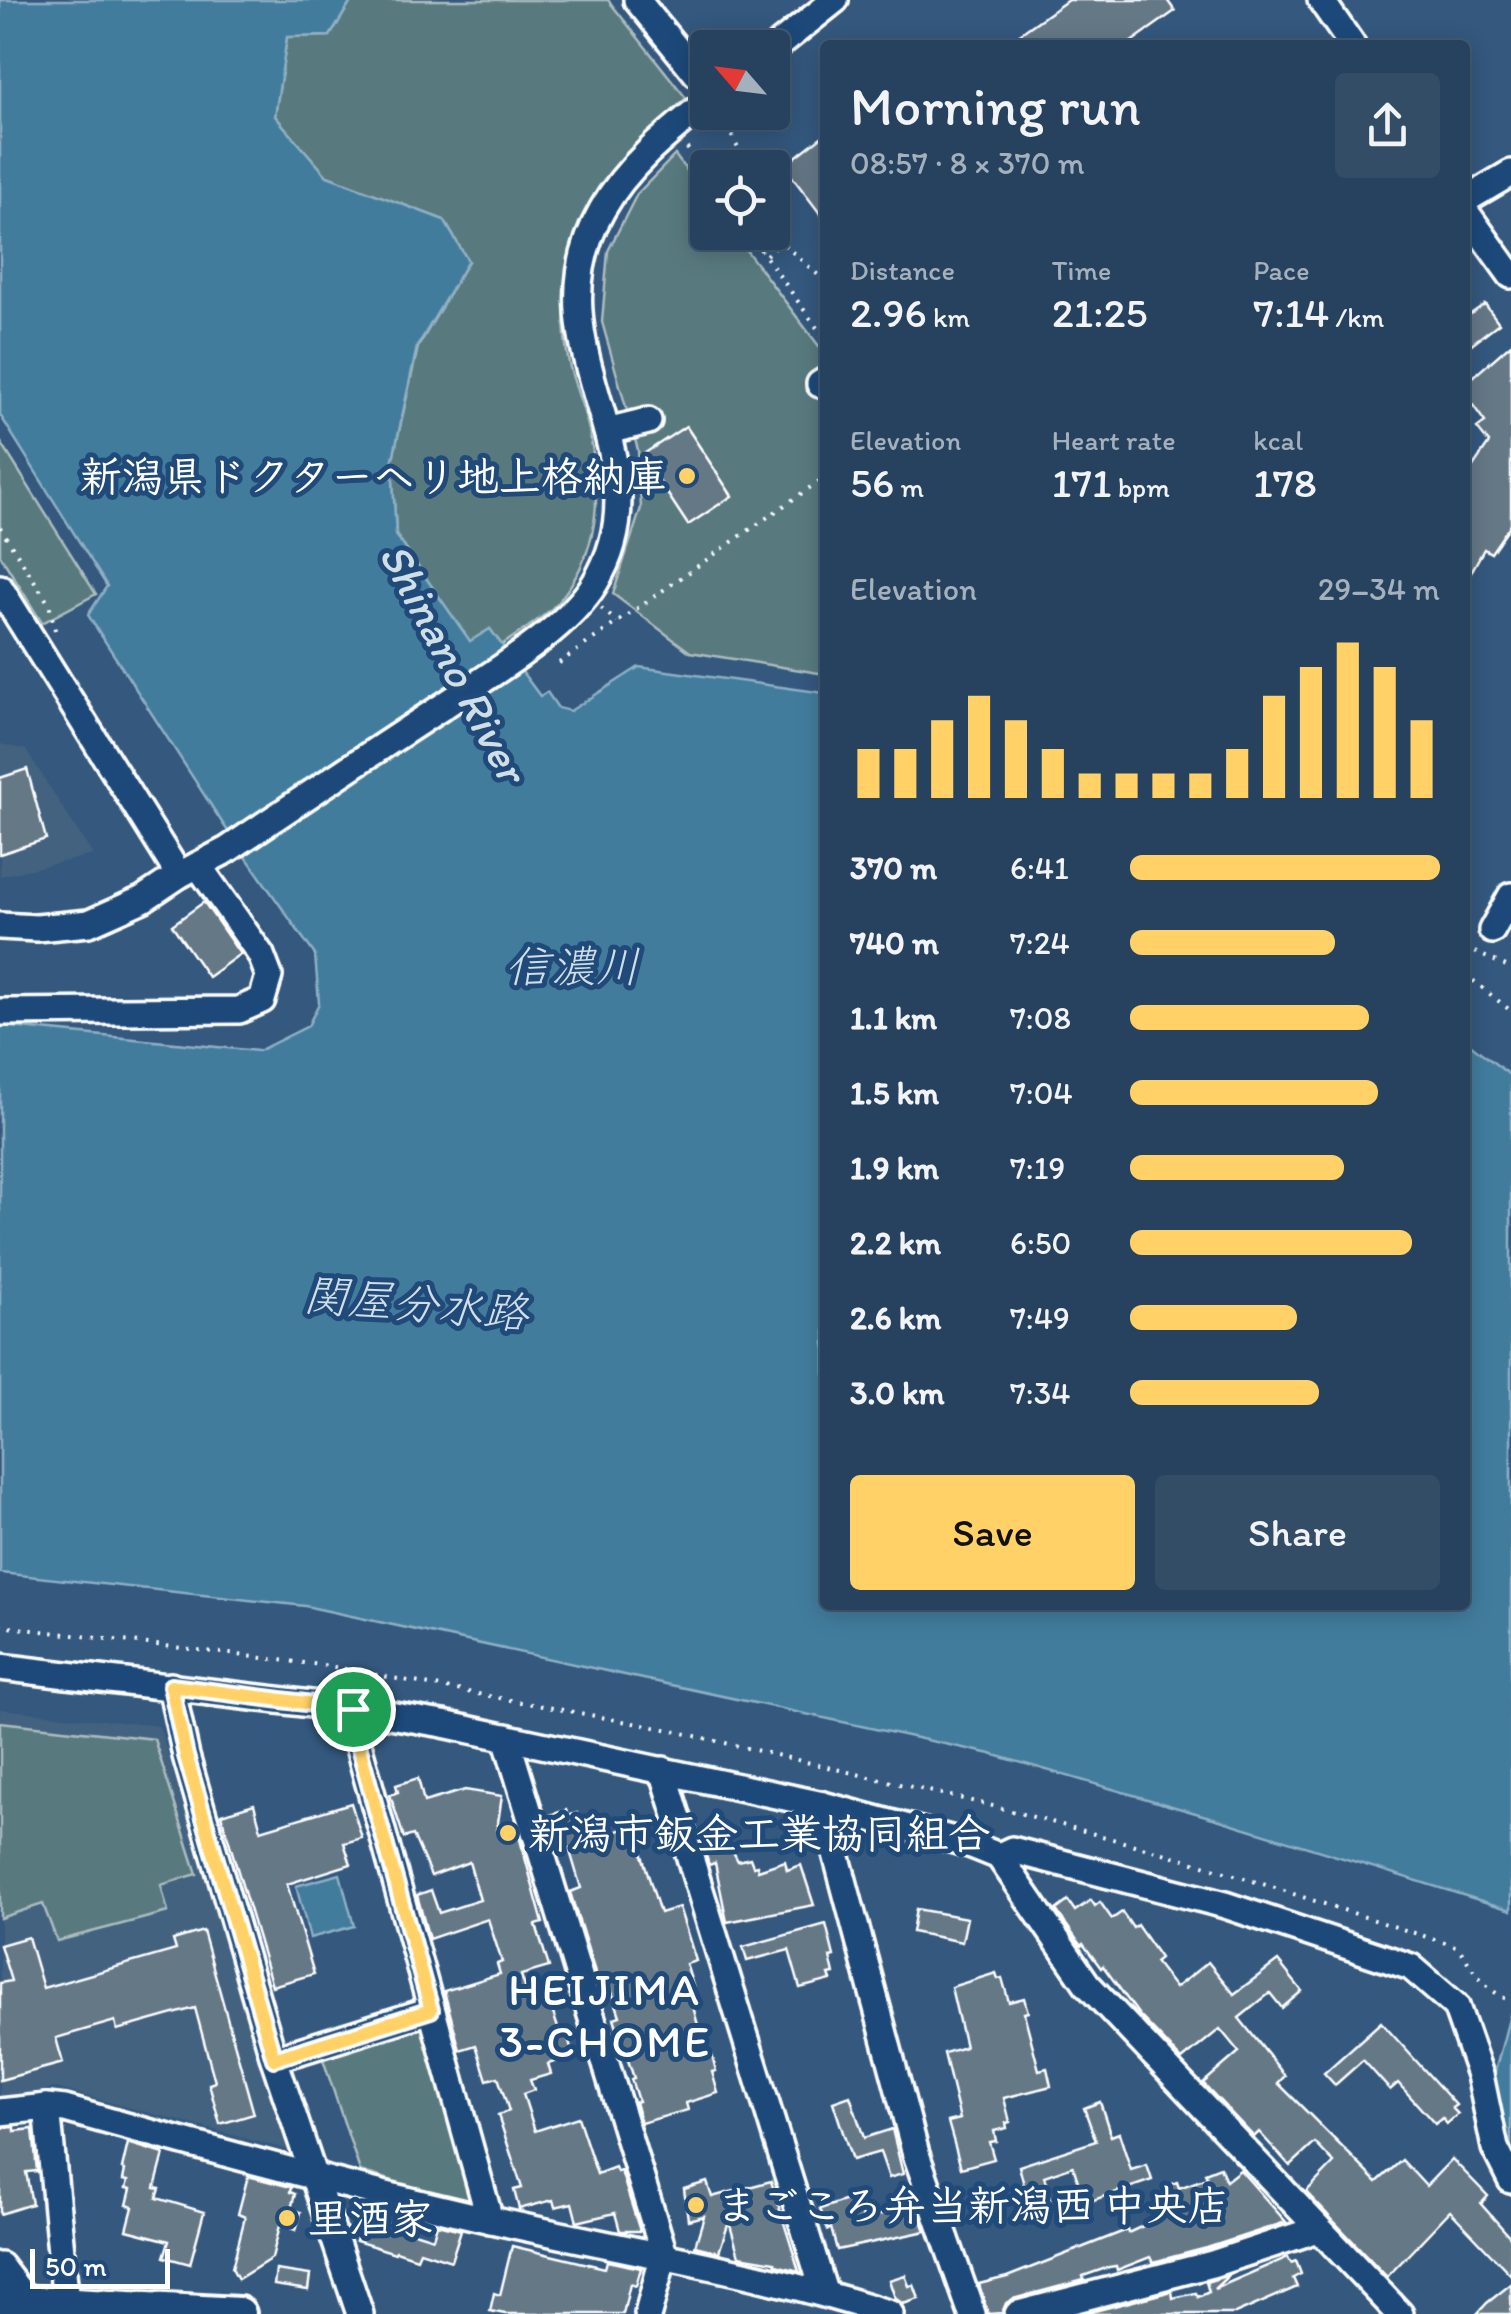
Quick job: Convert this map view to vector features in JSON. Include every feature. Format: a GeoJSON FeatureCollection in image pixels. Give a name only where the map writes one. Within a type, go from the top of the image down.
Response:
{"type":"FeatureCollection","features":[{"type":"Feature","properties":{"kind":"main road"},"geometry":{"type":"LineString","coordinates":[[14,2302],[65,2309],[239,2314]]}},
{"type":"Feature","properties":{"kind":"street"},"geometry":{"type":"LineString","coordinates":[[637,0],[690,65]]}},
{"type":"Feature","properties":{"kind":"street"},"geometry":{"type":"LineString","coordinates":[[790,36],[835,0]]}},
{"type":"Feature","properties":{"kind":"street"},"geometry":{"type":"LineString","coordinates":[[1321,0],[1349,40]]}},
{"type":"Feature","properties":{"kind":"street"},"geometry":{"type":"LineString","coordinates":[[0,926],[89,924],[143,899],[226,850],[520,654],[579,605],[608,558],[618,489],[614,454],[587,370],[577,316],[586,246],[601,211],[619,184],[690,115]]}},
{"type":"Feature","properties":{"kind":"street"},"geometry":{"type":"LineString","coordinates":[[1470,213],[1511,173]]}},
{"type":"Feature","properties":{"kind":"street"},"geometry":{"type":"LineString","coordinates":[[1470,220],[1511,275]]}},
{"type":"Feature","properties":{"kind":"street"},"geometry":{"type":"LineString","coordinates":[[607,430],[648,421]]}},
{"type":"Feature","properties":{"kind":"street"},"geometry":{"type":"LineString","coordinates":[[0,588],[188,870],[261,955],[269,976],[262,1000],[238,1010],[0,1012]]}},
{"type":"Feature","properties":{"kind":"street"},"geometry":{"type":"LineString","coordinates":[[1492,930],[1511,896]]}},
{"type":"Feature","properties":{"kind":"street"},"geometry":{"type":"LineString","coordinates":[[0,1667],[353,1709],[506,1737],[823,1805],[969,1844],[999,1856],[1087,1984],[1400,2314]]}},
{"type":"Feature","properties":{"kind":"street"},"geometry":{"type":"LineString","coordinates":[[171,1686],[186,1756],[274,2059],[360,2314]]}},
{"type":"Feature","properties":{"kind":"street"},"geometry":{"type":"LineString","coordinates":[[353,1709],[356,1737],[490,2220]]}},
{"type":"Feature","properties":{"kind":"street"},"geometry":{"type":"LineString","coordinates":[[506,1737],[664,2254],[648,2314]]}},
{"type":"Feature","properties":{"kind":"street"},"geometry":{"type":"LineString","coordinates":[[663,1770],[824,2292]]}},
{"type":"Feature","properties":{"kind":"street"},"geometry":{"type":"LineString","coordinates":[[823,1805],[916,2154],[972,2314]]}},
{"type":"Feature","properties":{"kind":"street"},"geometry":{"type":"LineString","coordinates":[[999,1856],[1012,1850],[1226,1905],[1411,1967],[1456,2006],[1480,2075],[1496,2148],[1511,2180]]}},
{"type":"Feature","properties":{"kind":"street"},"geometry":{"type":"LineString","coordinates":[[274,2059],[431,2010]]}},
{"type":"Feature","properties":{"kind":"street"},"geometry":{"type":"LineString","coordinates":[[0,2112],[47,2107],[490,2220],[664,2254],[824,2292],[890,2314]]}},
{"type":"Feature","properties":{"kind":"street"},"geometry":{"type":"LineString","coordinates":[[47,2107],[65,2309]]}},
{"type":"Feature","properties":{"kind":"street"},"geometry":{"type":"LineString","coordinates":[[1018,2314],[1212,2264],[1318,2230]]}},
{"type":"Feature","properties":{"kind":"street"},"geometry":{"type":"LineString","coordinates":[[0,2266],[14,2302]]}},
{"type":"Feature","properties":{"kind":"path"},"geometry":{"type":"LineString","coordinates":[[673,129],[690,152]]}},
{"type":"Feature","properties":{"kind":"path"},"geometry":{"type":"LineString","coordinates":[[761,250],[820,331]]}},
{"type":"Feature","properties":{"kind":"path"},"geometry":{"type":"LineString","coordinates":[[765,256],[772,250]]}},
{"type":"Feature","properties":{"kind":"path"},"geometry":{"type":"LineString","coordinates":[[790,250],[820,277]]}},
{"type":"Feature","properties":{"kind":"path"},"geometry":{"type":"LineString","coordinates":[[559,663],[820,480]]}},
{"type":"Feature","properties":{"kind":"path"},"geometry":{"type":"LineString","coordinates":[[0,527],[49,604],[57,637]]}},
{"type":"Feature","properties":{"kind":"path"},"geometry":{"type":"LineString","coordinates":[[1470,950],[1511,968]]}},
{"type":"Feature","properties":{"kind":"path"},"geometry":{"type":"LineString","coordinates":[[1470,978],[1511,1012]]}},
{"type":"Feature","properties":{"kind":"shaded area"},"geometry":{"type":"Polygon","coordinates":[[[0,744],[26,750],[93,855],[0,876],[0,744]]]}},
{"type":"Feature","properties":{"kind":"shaded area"},"geometry":{"type":"Polygon","coordinates":[[[0,1709],[159,1726],[289,2150],[56,2088],[0,2098],[0,1709]]]}},
{"type":"Feature","properties":{"kind":"green space"},"geometry":{"type":"Polygon","coordinates":[[[352,0],[608,0],[686,98],[609,176],[580,222],[569,261],[565,325],[569,363],[587,421],[596,476],[590,543],[572,584],[557,603],[502,645],[490,629],[470,642],[396,535],[392,463],[418,347],[468,261],[444,220],[327,176],[275,116],[287,37],[330,36],[352,0]]]}},
{"type":"Feature","properties":{"kind":"green space"},"geometry":{"type":"Polygon","coordinates":[[[675,155],[690,175],[690,250],[746,250],[820,347],[820,673],[690,652],[613,594],[641,508],[638,450],[602,322],[608,251],[637,194],[675,155]]]}},
{"type":"Feature","properties":{"kind":"green space"},"geometry":{"type":"Polygon","coordinates":[[[0,441],[96,594],[42,623],[0,555],[0,441]]]}},
{"type":"Feature","properties":{"kind":"green space"},"geometry":{"type":"Polygon","coordinates":[[[0,1722],[154,1739],[197,1874],[161,1885],[168,1912],[57,1941],[43,1904],[0,1918],[0,1722]]]}},
{"type":"Feature","properties":{"kind":"green space"},"geometry":{"type":"Polygon","coordinates":[[[424,2015],[477,2206],[360,2171],[320,2050],[424,2015]]]}},
{"type":"Feature","properties":{"kind":"water","name":"信濃川"},"geometry":{"type":"Polygon","coordinates":[[[0,0],[352,0],[330,36],[287,37],[275,116],[327,176],[444,220],[468,261],[417,347],[392,463],[396,535],[470,641],[490,629],[540,696],[547,692],[558,708],[570,711],[639,667],[820,692],[820,1610],[1470,1610],[1470,1044],[1511,1076],[1511,1910],[991,1754],[305,1606],[0,1573],[0,1026],[258,1051],[308,1026],[319,1003],[315,955],[223,824],[88,615],[107,586],[0,415],[0,0]]]}},
{"type":"Feature","properties":{"kind":"water"},"geometry":{"type":"Polygon","coordinates":[[[340,1874],[354,1926],[310,1938],[296,1886],[340,1874]]]}},
{"type":"Feature","properties":{"kind":"water"},"geometry":{"type":"Polygon","coordinates":[[[1511,2011],[1511,2168],[1493,2079],[1511,2011]]]}},
{"type":"Feature","properties":{"kind":"building"},"geometry":{"type":"Polygon","coordinates":[[[1068,0],[1167,0],[1175,11],[1134,40],[1011,40],[1068,0]]]}},
{"type":"Feature","properties":{"kind":"building"},"geometry":{"type":"Polygon","coordinates":[[[820,138],[820,213],[790,174],[790,161],[820,138]]]}},
{"type":"Feature","properties":{"kind":"building"},"geometry":{"type":"Polygon","coordinates":[[[1485,304],[1499,323],[1470,345],[1470,314],[1485,304]]]}},
{"type":"Feature","properties":{"kind":"building"},"geometry":{"type":"Polygon","coordinates":[[[1511,344],[1511,524],[1491,553],[1484,549],[1470,574],[1470,471],[1489,443],[1477,428],[1485,422],[1470,401],[1470,380],[1511,344]]]}},
{"type":"Feature","properties":{"kind":"building","name":"新潟県ドクターヘリ地上格納庫"},"geometry":{"type":"Polygon","coordinates":[[[686,426],[732,496],[688,525],[642,455],[686,426]]]}},
{"type":"Feature","properties":{"kind":"building"},"geometry":{"type":"Polygon","coordinates":[[[27,769],[46,839],[0,854],[0,778],[27,769]]]}},
{"type":"Feature","properties":{"kind":"building"},"geometry":{"type":"Polygon","coordinates":[[[204,902],[240,954],[208,977],[172,925],[204,902]]]}},
{"type":"Feature","properties":{"kind":"building"},"geometry":{"type":"Polygon","coordinates":[[[418,1778],[424,1802],[465,1790],[502,1796],[497,1829],[516,1825],[543,1923],[536,1925],[549,1967],[521,1975],[531,2006],[549,2001],[561,2037],[567,2035],[573,2056],[548,2064],[551,2074],[530,2080],[534,2090],[523,2094],[535,2131],[578,2117],[597,2174],[615,2167],[617,2172],[621,2171],[640,2231],[620,2231],[615,2213],[577,2222],[572,2203],[555,2207],[553,2200],[519,2209],[514,2190],[522,2188],[498,2115],[509,2111],[498,2077],[487,2080],[476,2045],[460,2050],[444,1991],[500,1974],[497,1964],[502,1962],[488,1919],[429,1939],[417,1895],[431,1890],[439,1913],[480,1900],[469,1862],[431,1876],[413,1835],[404,1838],[390,1795],[398,1792],[396,1785],[418,1778]]]}},
{"type":"Feature","properties":{"kind":"building"},"geometry":{"type":"Polygon","coordinates":[[[351,1803],[362,1838],[344,1843],[351,1864],[287,1884],[314,1974],[272,1986],[221,1814],[254,1804],[261,1830],[351,1803]]]}},
{"type":"Feature","properties":{"kind":"building"},"geometry":{"type":"Polygon","coordinates":[[[566,1810],[568,1816],[577,1813],[586,1841],[633,1826],[660,1913],[679,1907],[696,1961],[686,1964],[694,1989],[689,1991],[706,2056],[712,2055],[718,2093],[686,2103],[688,2110],[641,2123],[631,2079],[634,2078],[614,2018],[620,2016],[610,1986],[603,1989],[595,1972],[570,1892],[581,1888],[569,1848],[560,1851],[547,1816],[566,1810]]]}},
{"type":"Feature","properties":{"kind":"building"},"geometry":{"type":"Polygon","coordinates":[[[702,1843],[716,1849],[730,1846],[738,1861],[750,1858],[758,1870],[785,1861],[787,1870],[801,1865],[814,1905],[727,1922],[715,1863],[709,1865],[702,1843]]]}},
{"type":"Feature","properties":{"kind":"building"},"geometry":{"type":"Polygon","coordinates":[[[1091,1900],[1095,1906],[1100,1902],[1112,1919],[1122,1912],[1133,1928],[1137,1925],[1160,1958],[1155,1962],[1175,1988],[1208,1962],[1234,1994],[1278,1961],[1302,1991],[1282,2008],[1270,1993],[1239,2018],[1285,2076],[1278,2083],[1377,2182],[1402,2160],[1426,2186],[1452,2159],[1488,2196],[1481,2204],[1511,2238],[1511,2275],[1450,2211],[1387,2277],[1306,2192],[1334,2163],[1315,2143],[1290,2166],[1259,2132],[1254,2137],[1203,2083],[1239,2052],[1220,2029],[1182,2060],[1139,2015],[1103,1966],[1081,1946],[1056,1910],[1068,1901],[1075,1911],[1091,1900]]]}},
{"type":"Feature","properties":{"kind":"building"},"geometry":{"type":"Polygon","coordinates":[[[916,1909],[967,1918],[962,1942],[912,1932],[916,1909]]]}},
{"type":"Feature","properties":{"kind":"building"},"geometry":{"type":"Polygon","coordinates":[[[826,1924],[834,1956],[830,1957],[834,1974],[829,1975],[831,1980],[800,1988],[789,1950],[747,1961],[743,1947],[826,1924]]]}},
{"type":"Feature","properties":{"kind":"building"},"geometry":{"type":"Polygon","coordinates":[[[203,1931],[254,2114],[220,2124],[209,2084],[215,2082],[195,2008],[117,2030],[115,2021],[56,2038],[63,2063],[0,2080],[0,1983],[11,1981],[0,1945],[28,1937],[43,1988],[176,1950],[173,1940],[203,1931]]]}},
{"type":"Feature","properties":{"kind":"building"},"geometry":{"type":"Polygon","coordinates":[[[996,1973],[998,1979],[1002,1978],[1009,2002],[1024,1998],[1028,2012],[1024,2013],[1039,2070],[1047,2068],[1051,2086],[1004,2098],[1010,2122],[1006,2123],[1007,2128],[994,2131],[996,2141],[989,2142],[994,2159],[961,2168],[948,2122],[960,2119],[944,2053],[965,2047],[951,1987],[996,1973]]]}},
{"type":"Feature","properties":{"kind":"building"},"geometry":{"type":"Polygon","coordinates":[[[1381,2022],[1456,2105],[1452,2108],[1458,2114],[1447,2124],[1442,2118],[1435,2124],[1398,2083],[1390,2090],[1363,2060],[1335,2085],[1324,2073],[1381,2022]]]}},
{"type":"Feature","properties":{"kind":"building"},"geometry":{"type":"Polygon","coordinates":[[[850,2096],[864,2138],[892,2129],[903,2174],[889,2178],[880,2152],[852,2160],[833,2102],[850,2096]]]}},
{"type":"Feature","properties":{"kind":"building"},"geometry":{"type":"Polygon","coordinates":[[[1100,2102],[1111,2136],[1119,2133],[1131,2170],[1147,2165],[1152,2180],[1085,2203],[1073,2166],[1044,2176],[1050,2199],[1029,2204],[1019,2166],[1096,2141],[1084,2108],[1100,2102]]]}},
{"type":"Feature","properties":{"kind":"building"},"geometry":{"type":"Polygon","coordinates":[[[15,2127],[15,2131],[33,2129],[37,2171],[26,2172],[32,2204],[0,2214],[0,2128],[15,2127]]]}},
{"type":"Feature","properties":{"kind":"building"},"geometry":{"type":"Polygon","coordinates":[[[128,2143],[164,2154],[155,2188],[160,2189],[157,2198],[204,2212],[190,2264],[164,2257],[169,2241],[127,2230],[133,2207],[127,2205],[131,2189],[126,2188],[128,2181],[123,2180],[122,2169],[128,2143]]]}},
{"type":"Feature","properties":{"kind":"building"},"geometry":{"type":"Polygon","coordinates":[[[1220,2167],[1226,2181],[1240,2170],[1286,2222],[1153,2262],[1150,2257],[1117,2270],[1116,2266],[1109,2267],[1083,2276],[1084,2280],[1013,2299],[1006,2303],[1002,2313],[988,2314],[979,2284],[1007,2277],[1127,2230],[1128,2233],[1173,2212],[1163,2187],[1177,2182],[1179,2188],[1207,2178],[1205,2173],[1220,2167]]]}},
{"type":"Feature","properties":{"kind":"building"},"geometry":{"type":"Polygon","coordinates":[[[248,2176],[291,2187],[290,2192],[295,2194],[291,2209],[301,2212],[296,2230],[280,2225],[272,2258],[238,2279],[232,2268],[245,2217],[238,2214],[248,2176]]]}},
{"type":"Feature","properties":{"kind":"building"},"geometry":{"type":"Polygon","coordinates":[[[771,2181],[799,2271],[739,2256],[729,2222],[719,2252],[695,2246],[704,2216],[688,2220],[684,2189],[707,2182],[712,2197],[771,2181]]]}},
{"type":"Feature","properties":{"kind":"building"},"geometry":{"type":"Polygon","coordinates":[[[855,2197],[863,2220],[916,2204],[926,2231],[837,2250],[820,2209],[855,2197]]]}},
{"type":"Feature","properties":{"kind":"building"},"geometry":{"type":"Polygon","coordinates":[[[376,2220],[433,2238],[437,2224],[461,2230],[451,2261],[420,2251],[417,2258],[356,2241],[363,2221],[374,2224],[376,2220]]]}},
{"type":"Feature","properties":{"kind":"building"},"geometry":{"type":"Polygon","coordinates":[[[512,2246],[605,2268],[607,2261],[641,2268],[636,2286],[630,2284],[623,2314],[490,2311],[494,2293],[500,2295],[512,2246]]]}},
{"type":"Feature","properties":{"kind":"building"},"geometry":{"type":"Polygon","coordinates":[[[1288,2257],[1291,2263],[1296,2261],[1301,2274],[1293,2278],[1297,2287],[1235,2314],[1083,2314],[1172,2291],[1173,2298],[1196,2293],[1198,2297],[1209,2292],[1206,2282],[1229,2275],[1214,2289],[1288,2257]]]}},
{"type":"Feature","properties":{"kind":"building"},"geometry":{"type":"Polygon","coordinates":[[[276,2270],[310,2275],[308,2290],[274,2285],[276,2270]]]}},
{"type":"Feature","properties":{"kind":"building"},"geometry":{"type":"Polygon","coordinates":[[[905,2275],[919,2299],[903,2304],[895,2298],[889,2280],[905,2275]]]}},
{"type":"Feature","properties":{"kind":"building"},"geometry":{"type":"Polygon","coordinates":[[[1511,2284],[1511,2314],[1477,2314],[1487,2303],[1511,2284]]]}},
{"type":"Feature","properties":{"kind":"place","name":"新潟県ドクターヘリ地上格納庫"},"geometry":{"type":"Point","coordinates":[687,476]}},
{"type":"Feature","properties":{"kind":"place","name":"新潟市鈑金工業協同組合"},"geometry":{"type":"Point","coordinates":[508,1833]}},
{"type":"Feature","properties":{"kind":"place","name":"まごころ弁当新潟西 中央店"},"geometry":{"type":"Point","coordinates":[696,2205]}},
{"type":"Feature","properties":{"kind":"place","name":"里酒家"},"geometry":{"type":"Point","coordinates":[287,2218]}},
{"type":"Feature","properties":{"kind":"district","name":"HEIJIMA 3-CHOME"},"geometry":{"type":"Point","coordinates":[605,2015]}},
{"type":"Feature","properties":{"kind":"route"},"geometry":{"type":"LineString","coordinates":[[171,1686],[353,1709],[356,1737],[431,2010],[274,2059],[186,1756],[171,1686]]}},
{"type":"Feature","properties":{"kind":"water label","name":"Shinano River"},"geometry":{"type":"Point","coordinates":[454,662]}},
{"type":"Feature","properties":{"kind":"water label","name":"関屋分水路"},"geometry":{"type":"Point","coordinates":[416,1303]}}]}
